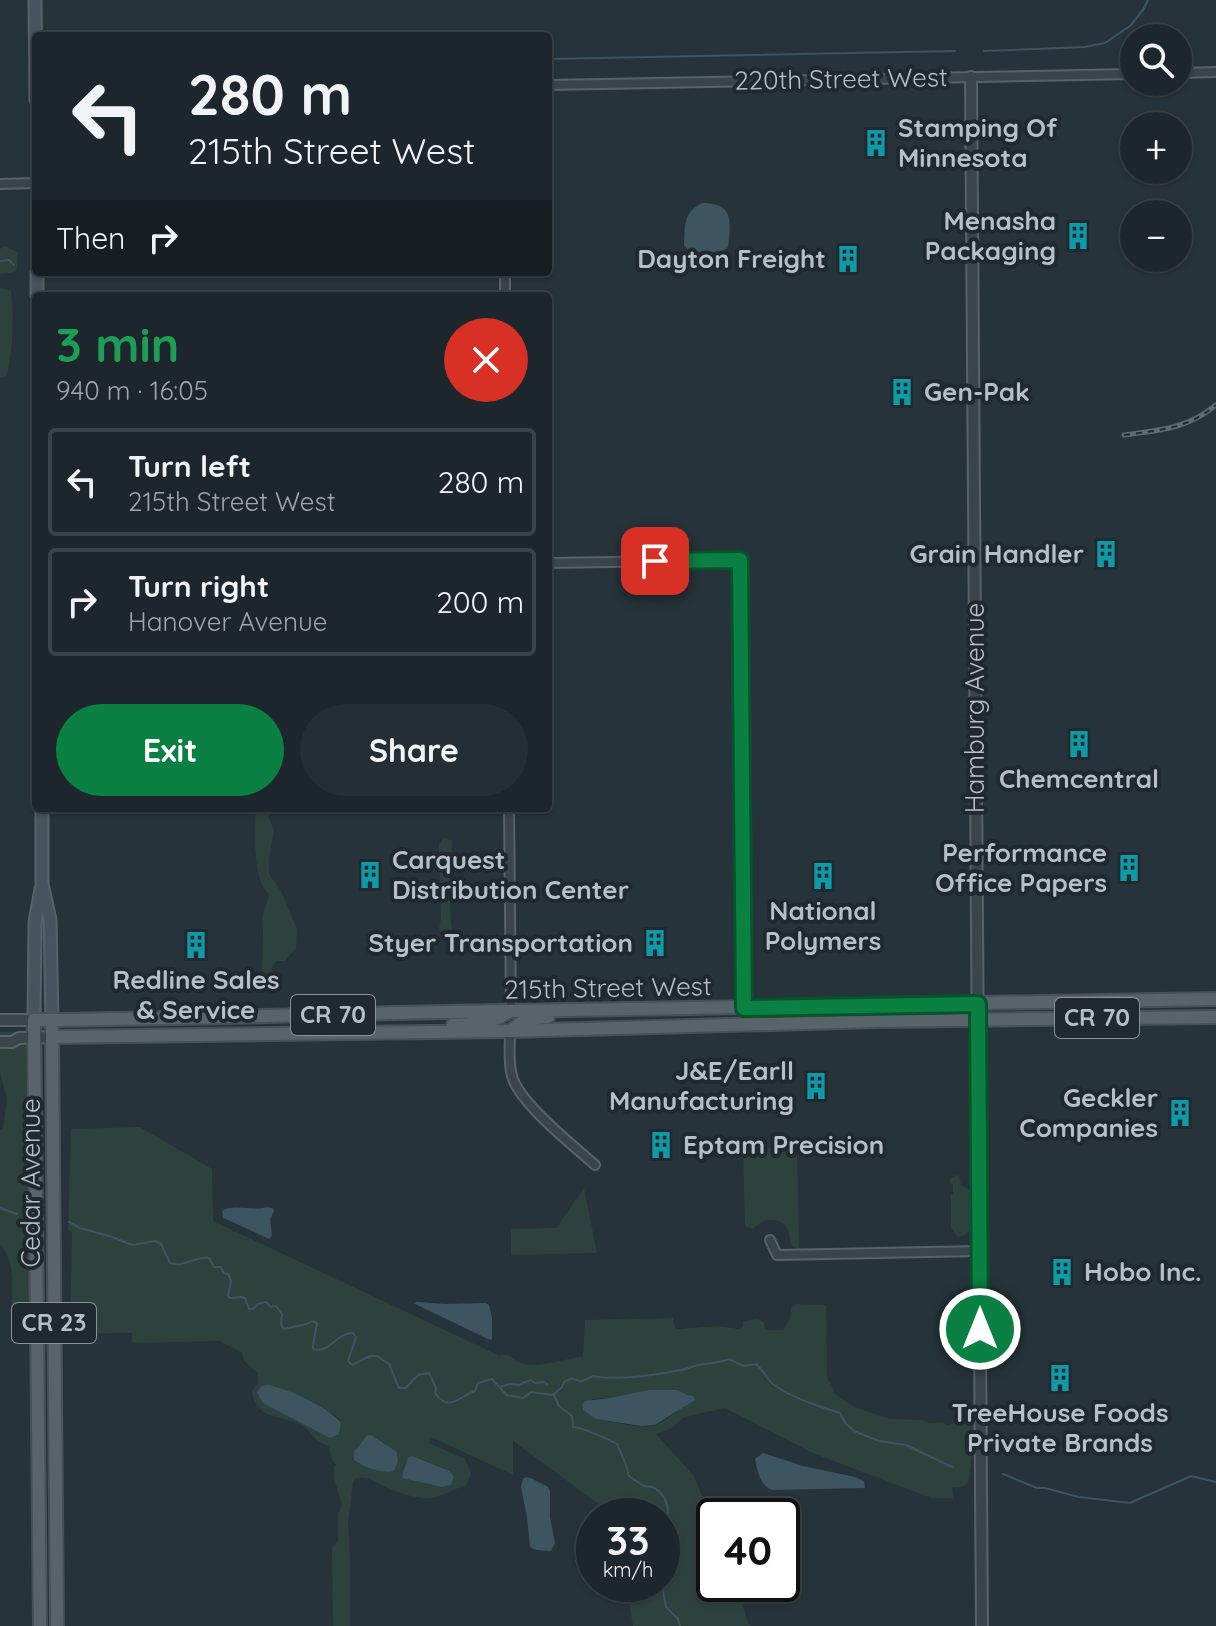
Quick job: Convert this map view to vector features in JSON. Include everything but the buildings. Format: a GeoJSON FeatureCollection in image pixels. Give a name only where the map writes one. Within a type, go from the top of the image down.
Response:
{"type":"FeatureCollection","features":[{"type":"Feature","properties":{"kind":"main road"},"geometry":{"type":"LineString","coordinates":[[35,0],[35,32]]}},
{"type":"Feature","properties":{"kind":"main road","name":"Cedar Avenue"},"geometry":{"type":"LineString","coordinates":[[40,1626],[34,1020],[35,922],[42,884],[42,812]]}},
{"type":"Feature","properties":{"kind":"main road","name":"Cedar Avenue"},"geometry":{"type":"LineString","coordinates":[[42,884],[50,920],[57,1626]]}},
{"type":"Feature","properties":{"kind":"main road","name":"215th Street West"},"geometry":{"type":"LineString","coordinates":[[34,1020],[1216,999]]}},
{"type":"Feature","properties":{"kind":"main road"},"geometry":{"type":"LineString","coordinates":[[510,1031],[527,1019],[588,1016],[638,1009]]}},
{"type":"Feature","properties":{"kind":"main road"},"geometry":{"type":"LineString","coordinates":[[399,1033],[417,1026],[490,1021],[511,1010]]}},
{"type":"Feature","properties":{"kind":"main road","name":"215th Street West"},"geometry":{"type":"LineString","coordinates":[[52,1037],[1216,1017]]}},
{"type":"Feature","properties":{"kind":"street"},"geometry":{"type":"LineString","coordinates":[[1192,73],[1216,72]]}},
{"type":"Feature","properties":{"kind":"street","name":"220th Street West"},"geometry":{"type":"LineString","coordinates":[[552,85],[1120,74]]}},
{"type":"Feature","properties":{"kind":"street","name":"Hamburg Avenue"},"geometry":{"type":"LineString","coordinates":[[971,77],[982,1626]]}},
{"type":"Feature","properties":{"kind":"street"},"geometry":{"type":"LineString","coordinates":[[0,184],[32,183]]}},
{"type":"Feature","properties":{"kind":"street"},"geometry":{"type":"LineString","coordinates":[[552,563],[740,560],[744,1008]]}},
{"type":"Feature","properties":{"kind":"street"},"geometry":{"type":"LineString","coordinates":[[509,812],[511,1010]]}},
{"type":"Feature","properties":{"kind":"street","name":"215th Street West"},"geometry":{"type":"LineString","coordinates":[[0,1020],[34,1020]]}},
{"type":"Feature","properties":{"kind":"street"},"geometry":{"type":"LineString","coordinates":[[510,1031],[510,1067],[518,1090],[595,1165]]}},
{"type":"Feature","properties":{"kind":"street"},"geometry":{"type":"LineString","coordinates":[[0,1042],[52,1037]]}},
{"type":"Feature","properties":{"kind":"street"},"geometry":{"type":"LineString","coordinates":[[770,1240],[777,1255],[979,1251]]}},
{"type":"Feature","properties":{"kind":"green space"},"geometry":{"type":"Polygon","coordinates":[[[5,246],[18,253],[17,269],[0,274],[0,249],[5,246]]]}},
{"type":"Feature","properties":{"kind":"green space"},"geometry":{"type":"Polygon","coordinates":[[[0,288],[11,291],[13,323],[7,376],[0,378],[0,288]]]}},
{"type":"Feature","properties":{"kind":"green space"},"geometry":{"type":"Polygon","coordinates":[[[256,812],[271,812],[268,816],[274,830],[269,874],[282,893],[297,929],[296,948],[285,961],[276,961],[269,977],[262,974],[262,919],[269,894],[260,878],[255,841],[256,812]]]}},
{"type":"Feature","properties":{"kind":"green space"},"geometry":{"type":"Polygon","coordinates":[[[444,837],[452,841],[452,931],[445,934],[439,930],[439,844],[444,837]]]}},
{"type":"Feature","properties":{"kind":"green space"},"geometry":{"type":"Polygon","coordinates":[[[26,1031],[30,1318],[22,1328],[11,1321],[11,1270],[6,1251],[0,1244],[0,1130],[3,1129],[7,1098],[0,1072],[0,1032],[26,1031]]]}},
{"type":"Feature","properties":{"kind":"green space"},"geometry":{"type":"Polygon","coordinates":[[[140,1127],[212,1169],[213,1221],[500,1356],[510,1356],[517,1362],[535,1365],[583,1357],[585,1320],[673,1318],[678,1329],[718,1326],[739,1329],[743,1327],[743,1321],[757,1319],[764,1322],[765,1330],[783,1330],[795,1304],[826,1305],[827,1379],[835,1394],[854,1407],[890,1419],[943,1422],[947,1426],[956,1422],[962,1425],[972,1414],[974,1437],[969,1480],[962,1486],[952,1487],[953,1498],[931,1498],[813,1453],[725,1408],[684,1417],[672,1428],[656,1434],[694,1476],[703,1498],[696,1498],[696,1602],[742,1602],[751,1626],[633,1626],[629,1602],[680,1602],[680,1498],[591,1498],[513,1441],[513,1475],[431,1437],[429,1443],[465,1459],[471,1474],[466,1485],[425,1498],[356,1478],[348,1523],[350,1626],[333,1626],[332,1548],[338,1541],[338,1514],[342,1505],[334,1478],[336,1465],[329,1447],[303,1426],[272,1416],[259,1408],[252,1391],[258,1383],[258,1373],[244,1361],[242,1353],[220,1341],[135,1343],[132,1342],[132,1333],[70,1334],[72,1232],[68,1231],[71,1129],[140,1127]],[[274,1386],[292,1418],[308,1426],[339,1434],[340,1420],[335,1415],[274,1386]],[[648,1390],[592,1399],[596,1419],[650,1426],[685,1407],[687,1395],[678,1390],[648,1390]],[[367,1435],[356,1449],[372,1468],[386,1472],[398,1461],[398,1455],[384,1443],[367,1435]],[[412,1456],[404,1466],[403,1478],[442,1487],[451,1485],[412,1456]]]}},
{"type":"Feature","properties":{"kind":"green space"},"geometry":{"type":"Polygon","coordinates":[[[797,1147],[799,1249],[792,1245],[787,1228],[779,1221],[765,1221],[753,1229],[745,1226],[743,1148],[797,1147]]]}},
{"type":"Feature","properties":{"kind":"green space"},"geometry":{"type":"Polygon","coordinates":[[[957,1175],[961,1185],[971,1194],[974,1213],[969,1223],[970,1230],[958,1237],[951,1228],[953,1185],[949,1184],[950,1179],[957,1175]]]}},
{"type":"Feature","properties":{"kind":"green space"},"geometry":{"type":"Polygon","coordinates":[[[584,1188],[597,1253],[511,1255],[511,1229],[556,1228],[584,1188]]]}},
{"type":"Feature","properties":{"kind":"water"},"geometry":{"type":"Polygon","coordinates":[[[702,203],[720,206],[728,215],[728,247],[718,256],[694,257],[684,245],[688,215],[702,203]]]}},
{"type":"Feature","properties":{"kind":"water"},"geometry":{"type":"Polygon","coordinates":[[[267,1207],[274,1211],[270,1219],[272,1236],[269,1239],[223,1218],[222,1211],[227,1209],[267,1207]]]}},
{"type":"Feature","properties":{"kind":"water"},"geometry":{"type":"Polygon","coordinates":[[[413,1303],[486,1303],[492,1318],[492,1339],[413,1303]]]}},
{"type":"Feature","properties":{"kind":"water"},"geometry":{"type":"Polygon","coordinates":[[[269,1385],[328,1411],[341,1423],[339,1434],[330,1438],[263,1403],[257,1392],[262,1386],[269,1385]]]}},
{"type":"Feature","properties":{"kind":"water"},"geometry":{"type":"Polygon","coordinates":[[[648,1390],[678,1390],[693,1396],[695,1400],[655,1425],[641,1426],[596,1419],[583,1410],[585,1401],[648,1390]]]}},
{"type":"Feature","properties":{"kind":"water"},"geometry":{"type":"Polygon","coordinates":[[[367,1435],[397,1452],[398,1461],[394,1470],[374,1470],[354,1460],[354,1452],[367,1435]]]}},
{"type":"Feature","properties":{"kind":"water"},"geometry":{"type":"Polygon","coordinates":[[[763,1453],[803,1466],[855,1477],[864,1481],[865,1488],[772,1490],[762,1481],[757,1468],[755,1459],[763,1453]]]}},
{"type":"Feature","properties":{"kind":"water"},"geometry":{"type":"Polygon","coordinates":[[[412,1456],[449,1471],[454,1476],[451,1485],[442,1487],[402,1478],[408,1458],[412,1456]]]}},
{"type":"Feature","properties":{"kind":"water"},"geometry":{"type":"Polygon","coordinates":[[[526,1477],[548,1487],[550,1491],[550,1517],[555,1543],[551,1551],[530,1547],[521,1487],[526,1477]]]}},
{"type":"Feature","properties":{"kind":"waterway"},"geometry":{"type":"LineString","coordinates":[[984,51],[1085,47],[1105,43],[1130,26],[1148,0]]}},
{"type":"Feature","properties":{"kind":"waterway"},"geometry":{"type":"LineString","coordinates":[[552,59],[955,51]]}},
{"type":"Feature","properties":{"kind":"waterway"},"geometry":{"type":"LineString","coordinates":[[0,261],[9,260],[14,265]]}},
{"type":"Feature","properties":{"kind":"waterway"},"geometry":{"type":"LineString","coordinates":[[0,1208],[17,1214]]}},
{"type":"Feature","properties":{"kind":"waterway"},"geometry":{"type":"LineString","coordinates":[[69,1222],[132,1245],[155,1241],[161,1244],[170,1263],[209,1258],[214,1267],[221,1267],[228,1274],[231,1281],[230,1298],[245,1298],[249,1309],[266,1302],[271,1307],[276,1306],[282,1314],[284,1329],[312,1321],[317,1323],[313,1349],[324,1349],[342,1336],[353,1333],[356,1337],[348,1361],[352,1365],[377,1356],[389,1364],[399,1388],[406,1388],[418,1375],[429,1373],[435,1393],[449,1403],[475,1391],[478,1383],[492,1379],[499,1387],[519,1385],[530,1380],[547,1384]]}},
{"type":"Feature","properties":{"kind":"waterway"},"geometry":{"type":"LineString","coordinates":[[553,1395],[572,1378],[580,1381],[593,1376],[648,1375],[729,1359],[744,1366],[756,1364],[780,1389],[840,1413],[854,1431],[879,1441],[906,1445],[952,1467]]}},
{"type":"Feature","properties":{"kind":"waterway"},"geometry":{"type":"LineString","coordinates":[[500,1388],[507,1395],[523,1398],[531,1392],[552,1395]]}},
{"type":"Feature","properties":{"kind":"waterway"},"geometry":{"type":"LineString","coordinates":[[554,1395],[559,1406],[572,1416],[573,1427],[617,1444],[628,1475],[656,1489],[664,1498]]}},
{"type":"Feature","properties":{"kind":"waterway"},"geometry":{"type":"LineString","coordinates":[[1003,1474],[1037,1488],[1130,1503],[1191,1476],[1216,1482]]}},
{"type":"Feature","properties":{"kind":"waterway"},"geometry":{"type":"LineString","coordinates":[[665,1602],[680,1626]]}},
{"type":"Feature","properties":{"kind":"railway"},"geometry":{"type":"LineString","coordinates":[[1124,435],[1184,424],[1216,405]]}},
{"type":"Feature","properties":{"kind":"place","name":"Stamping Of Minnesota"},"geometry":{"type":"Point","coordinates":[876,143]}},
{"type":"Feature","properties":{"kind":"place","name":"Menasha Packaging"},"geometry":{"type":"Point","coordinates":[1078,236]}},
{"type":"Feature","properties":{"kind":"place","name":"Dayton Freight"},"geometry":{"type":"Point","coordinates":[848,259]}},
{"type":"Feature","properties":{"kind":"place","name":"Gen-Pak"},"geometry":{"type":"Point","coordinates":[902,392]}},
{"type":"Feature","properties":{"kind":"place","name":"Grain Handler"},"geometry":{"type":"Point","coordinates":[1106,554]}},
{"type":"Feature","properties":{"kind":"place","name":"Chemcentral"},"geometry":{"type":"Point","coordinates":[1079,744]}},
{"type":"Feature","properties":{"kind":"place","name":"Performance Office Papers"},"geometry":{"type":"Point","coordinates":[1129,868]}},
{"type":"Feature","properties":{"kind":"place","name":"Carquest Distribution Center"},"geometry":{"type":"Point","coordinates":[370,875]}},
{"type":"Feature","properties":{"kind":"place","name":"National Polymers"},"geometry":{"type":"Point","coordinates":[823,876]}},
{"type":"Feature","properties":{"kind":"place","name":"Styer Transportation"},"geometry":{"type":"Point","coordinates":[655,943]}},
{"type":"Feature","properties":{"kind":"place","name":"Redline Sales & Service"},"geometry":{"type":"Point","coordinates":[196,945]}},
{"type":"Feature","properties":{"kind":"place","name":"J&E/Earll Manufacturing"},"geometry":{"type":"Point","coordinates":[816,1086]}},
{"type":"Feature","properties":{"kind":"place","name":"Geckler Companies"},"geometry":{"type":"Point","coordinates":[1180,1113]}},
{"type":"Feature","properties":{"kind":"place","name":"Eptam Precision"},"geometry":{"type":"Point","coordinates":[661,1145]}},
{"type":"Feature","properties":{"kind":"place","name":"Hobo Inc."},"geometry":{"type":"Point","coordinates":[1062,1272]}},
{"type":"Feature","properties":{"kind":"place","name":"TreeHouse Foods Private Brands"},"geometry":{"type":"Point","coordinates":[1060,1378]}},
{"type":"Feature","properties":{"kind":"route"},"geometry":{"type":"LineString","coordinates":[[655,561],[740,560],[744,1008],[978,1004],[980,1329]]}}]}
